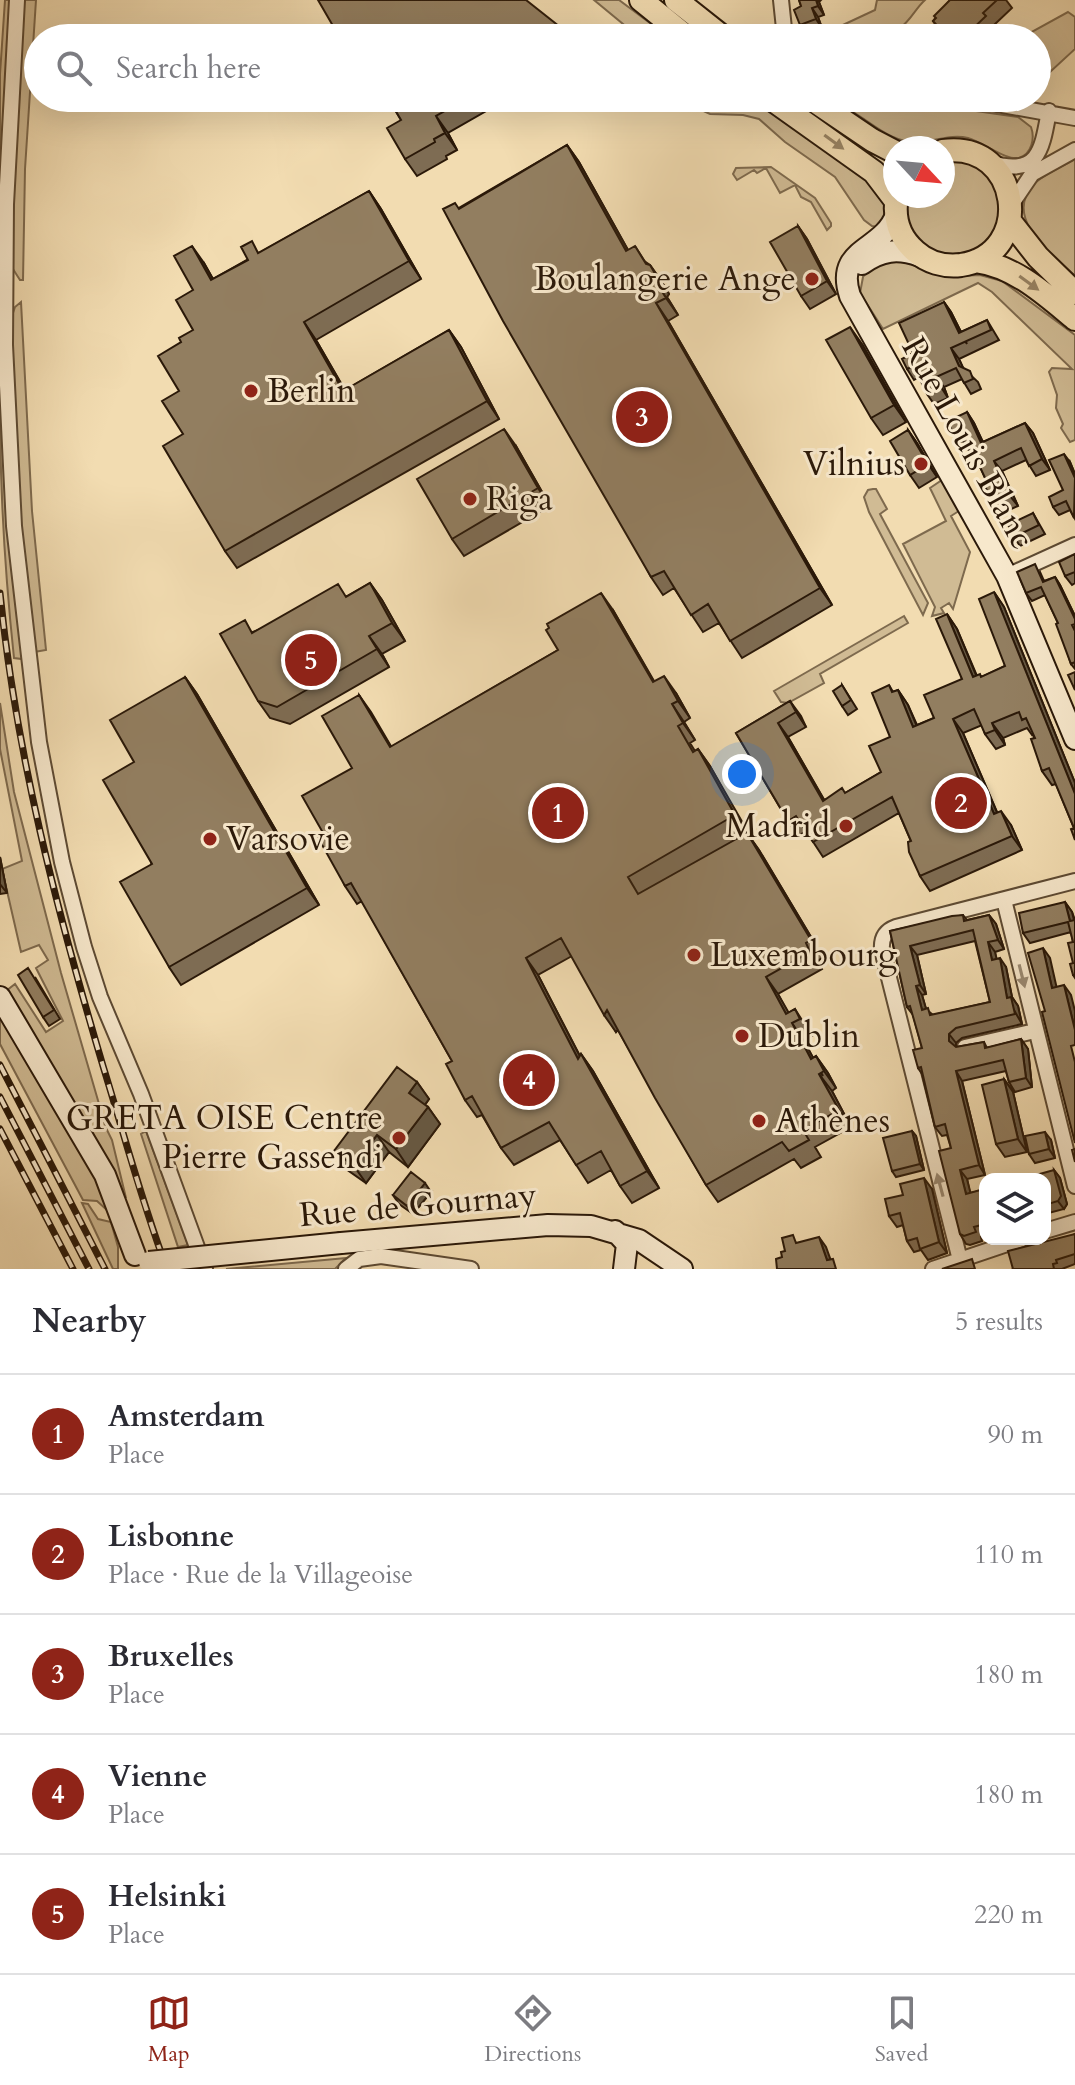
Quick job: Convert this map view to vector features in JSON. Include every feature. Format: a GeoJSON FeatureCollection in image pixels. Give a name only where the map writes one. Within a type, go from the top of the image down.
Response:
{"type":"FeatureCollection","features":[{"type":"Feature","properties":{"kind":"main road"},"geometry":{"type":"LineString","coordinates":[[641,0],[671,24]]}},
{"type":"Feature","properties":{"kind":"main road"},"geometry":{"type":"LineString","coordinates":[[676,0],[706,24]]}},
{"type":"Feature","properties":{"kind":"main road"},"geometry":{"type":"LineString","coordinates":[[790,112],[883,181]]}},
{"type":"Feature","properties":{"kind":"main road"},"geometry":{"type":"LineString","coordinates":[[831,112],[883,146]]}},
{"type":"Feature","properties":{"kind":"main road"},"geometry":{"type":"LineString","coordinates":[[955,151],[969,152],[990,163],[1005,182],[1010,212],[1038,257],[1075,293]]}},
{"type":"Feature","properties":{"kind":"main road"},"geometry":{"type":"LineString","coordinates":[[897,208],[904,238],[920,256],[948,265],[976,261],[993,264],[1016,274],[1075,319]]}},
{"type":"Feature","properties":{"kind":"main road"},"geometry":{"type":"LineString","coordinates":[[976,261],[1000,242],[1010,212]]}},
{"type":"Feature","properties":{"kind":"street"},"geometry":{"type":"LineString","coordinates":[[17,0],[6,204],[5,345],[14,526],[39,742],[62,862],[84,947],[100,997],[141,1094],[205,1269]]}},
{"type":"Feature","properties":{"kind":"street"},"geometry":{"type":"LineString","coordinates":[[781,0],[784,24]]}},
{"type":"Feature","properties":{"kind":"street"},"geometry":{"type":"LineString","coordinates":[[990,163],[1012,168],[1025,166],[1034,159],[1043,142],[1049,112]]}},
{"type":"Feature","properties":{"kind":"street"},"geometry":{"type":"LineString","coordinates":[[1051,112],[1075,118]]}},
{"type":"Feature","properties":{"kind":"street"},"geometry":{"type":"LineString","coordinates":[[1010,212],[1032,174],[1070,153],[1075,142]]}},
{"type":"Feature","properties":{"kind":"street","name":"Rue Louis Blanc"},"geometry":{"type":"LineString","coordinates":[[894,208],[883,236],[857,254],[848,265],[846,283],[858,312],[1007,576],[1075,739]]}},
{"type":"Feature","properties":{"kind":"street","name":"Rue Louis Blanc"},"geometry":{"type":"LineString","coordinates":[[858,312],[853,281],[860,266],[875,255],[889,251],[920,256]]}},
{"type":"Feature","properties":{"kind":"street"},"geometry":{"type":"LineString","coordinates":[[1007,576],[1075,545]]}},
{"type":"Feature","properties":{"kind":"street"},"geometry":{"type":"LineString","coordinates":[[960,1260],[882,940],[887,932],[896,927],[1075,881]]}},
{"type":"Feature","properties":{"kind":"street"},"geometry":{"type":"LineString","coordinates":[[1004,900],[1075,1186]]}},
{"type":"Feature","properties":{"kind":"street"},"geometry":{"type":"LineString","coordinates":[[0,997],[105,1175],[141,1264]]}},
{"type":"Feature","properties":{"kind":"street"},"geometry":{"type":"LineString","coordinates":[[965,1047],[1035,1031]]}},
{"type":"Feature","properties":{"kind":"street"},"geometry":{"type":"LineString","coordinates":[[1051,1229],[1075,1222]]}},
{"type":"Feature","properties":{"kind":"street","name":"Rue de Gournay"},"geometry":{"type":"LineString","coordinates":[[141,1264],[560,1225],[615,1231],[647,1244],[682,1269]]}},
{"type":"Feature","properties":{"kind":"street"},"geometry":{"type":"LineString","coordinates":[[615,1231],[627,1244],[624,1269]]}},
{"type":"Feature","properties":{"kind":"street"},"geometry":{"type":"LineString","coordinates":[[933,1269],[1004,1245]]}},
{"type":"Feature","properties":{"kind":"street"},"geometry":{"type":"LineString","coordinates":[[346,1269],[359,1259],[381,1256],[471,1269]]}},
{"type":"Feature","properties":{"kind":"shaded area"},"geometry":{"type":"Polygon","coordinates":[[[5,0],[10,0],[0,175],[0,74],[5,0]]]}},
{"type":"Feature","properties":{"kind":"shaded area"},"geometry":{"type":"Polygon","coordinates":[[[23,0],[36,0],[34,24],[24,24],[24,112],[29,112],[23,280],[20,280],[10,260],[23,0]]]}},
{"type":"Feature","properties":{"kind":"shaded area"},"geometry":{"type":"Polygon","coordinates":[[[594,0],[619,0],[651,24],[623,24],[594,0]]]}},
{"type":"Feature","properties":{"kind":"shaded area"},"geometry":{"type":"Polygon","coordinates":[[[877,0],[925,0],[905,24],[845,24],[875,10],[877,0]]]}},
{"type":"Feature","properties":{"kind":"shaded area"},"geometry":{"type":"Polygon","coordinates":[[[1068,12],[1075,17],[1075,49],[1051,71],[1051,24],[1046,24],[1068,12]]]}},
{"type":"Feature","properties":{"kind":"shaded area"},"geometry":{"type":"Polygon","coordinates":[[[706,112],[779,112],[862,173],[883,199],[887,216],[878,227],[872,226],[864,220],[835,177],[785,142],[759,119],[706,112]]]}},
{"type":"Feature","properties":{"kind":"shaded area"},"geometry":{"type":"Polygon","coordinates":[[[853,112],[983,112],[1018,117],[1031,127],[1033,136],[1027,153],[1014,158],[962,137],[891,136],[853,112]]]}},
{"type":"Feature","properties":{"kind":"shaded area"},"geometry":{"type":"Polygon","coordinates":[[[1075,159],[1075,276],[1034,235],[1024,211],[1025,198],[1033,185],[1075,159]]]}},
{"type":"Feature","properties":{"kind":"shaded area"},"geometry":{"type":"Polygon","coordinates":[[[955,160],[974,164],[985,171],[997,195],[998,216],[993,233],[982,245],[967,253],[950,255],[934,252],[920,243],[909,227],[906,208],[955,208],[955,160]]]}},
{"type":"Feature","properties":{"kind":"shaded area"},"geometry":{"type":"Polygon","coordinates":[[[771,167],[815,198],[831,223],[827,230],[811,202],[801,197],[795,185],[780,193],[766,168],[757,173],[754,170],[737,180],[733,174],[736,168],[771,167]]]}},
{"type":"Feature","properties":{"kind":"shaded area"},"geometry":{"type":"Polygon","coordinates":[[[899,255],[958,276],[980,275],[1002,281],[1075,335],[1075,440],[1070,442],[1061,428],[1063,424],[1056,408],[1057,395],[1049,372],[1052,368],[1072,369],[992,292],[978,283],[883,329],[860,293],[863,277],[868,270],[899,255]]]}},
{"type":"Feature","properties":{"kind":"shaded area"},"geometry":{"type":"Polygon","coordinates":[[[21,302],[32,511],[46,650],[34,652],[20,521],[11,319],[15,307],[21,302]]]}},
{"type":"Feature","properties":{"kind":"shaded area"},"geometry":{"type":"Polygon","coordinates":[[[0,407],[22,659],[14,658],[8,595],[0,407]]]}},
{"type":"Feature","properties":{"kind":"shaded area"},"geometry":{"type":"Polygon","coordinates":[[[945,478],[962,509],[951,516],[970,552],[953,609],[949,603],[941,608],[944,613],[932,616],[935,607],[903,544],[946,521],[930,488],[945,478]]]}},
{"type":"Feature","properties":{"kind":"shaded area"},"geometry":{"type":"Polygon","coordinates":[[[876,489],[887,509],[880,514],[928,603],[923,615],[869,512],[864,497],[868,490],[876,489]]]}},
{"type":"Feature","properties":{"kind":"shaded area"},"geometry":{"type":"Polygon","coordinates":[[[904,616],[908,623],[820,674],[824,683],[788,703],[781,702],[774,691],[904,616]]]}},
{"type":"Feature","properties":{"kind":"shaded area"},"geometry":{"type":"Polygon","coordinates":[[[0,703],[14,792],[61,973],[112,1140],[126,1198],[6,991],[15,984],[46,1032],[63,1021],[36,968],[48,960],[39,945],[21,952],[2,869],[22,861],[0,749],[0,703]]]}},
{"type":"Feature","properties":{"kind":"shaded area"},"geometry":{"type":"Polygon","coordinates":[[[0,1016],[100,1186],[108,1211],[97,1201],[83,1200],[0,1044],[0,1016]]]}},
{"type":"Feature","properties":{"kind":"shaded area"},"geometry":{"type":"Polygon","coordinates":[[[146,1131],[188,1245],[178,1247],[141,1134],[146,1131]]]}},
{"type":"Feature","properties":{"kind":"shaded area"},"geometry":{"type":"Polygon","coordinates":[[[82,1203],[88,1204],[98,1219],[111,1222],[118,1247],[118,1269],[113,1269],[82,1203]]]}},
{"type":"Feature","properties":{"kind":"shaded area"},"geometry":{"type":"Polygon","coordinates":[[[346,1258],[335,1269],[226,1269],[346,1258]]]}},
{"type":"Feature","properties":{"kind":"building"},"geometry":{"type":"Polygon","coordinates":[[[318,0],[526,0],[556,24],[332,24],[318,0]]]}},
{"type":"Feature","properties":{"kind":"building"},"geometry":{"type":"Polygon","coordinates":[[[799,0],[816,0],[818,6],[812,8],[816,19],[800,24],[794,10],[801,6],[799,0]]]}},
{"type":"Feature","properties":{"kind":"building"},"geometry":{"type":"Polygon","coordinates":[[[950,0],[997,0],[983,13],[986,16],[978,24],[936,24],[934,16],[950,0]]]}},
{"type":"Feature","properties":{"kind":"building"},"geometry":{"type":"Polygon","coordinates":[[[396,112],[443,112],[436,116],[445,133],[405,159],[387,128],[401,120],[396,112]]]}},
{"type":"Feature","properties":{"kind":"building"},"geometry":{"type":"Polygon","coordinates":[[[567,145],[626,251],[635,246],[657,277],[655,280],[666,298],[656,303],[820,588],[730,641],[708,604],[691,615],[664,571],[651,577],[503,321],[443,209],[455,203],[459,209],[567,145]]]}},
{"type":"Feature","properties":{"kind":"building","name":"Berlin"},"geometry":{"type":"Polygon","coordinates":[[[369,191],[409,261],[304,322],[343,391],[449,330],[487,401],[225,551],[163,446],[183,434],[162,401],[179,391],[158,356],[181,342],[179,338],[193,330],[176,300],[193,290],[174,256],[192,246],[211,280],[248,260],[241,247],[252,241],[258,253],[369,191]]]}},
{"type":"Feature","properties":{"kind":"building","name":"Boulangerie Ange"},"geometry":{"type":"Polygon","coordinates":[[[798,226],[827,281],[801,296],[770,242],[798,226]]]}},
{"type":"Feature","properties":{"kind":"building"},"geometry":{"type":"Polygon","coordinates":[[[944,302],[959,333],[987,320],[991,330],[951,348],[959,366],[970,371],[973,379],[964,383],[956,368],[936,377],[941,387],[927,394],[914,366],[907,369],[902,359],[913,353],[899,323],[944,302]]]}},
{"type":"Feature","properties":{"kind":"building"},"geometry":{"type":"Polygon","coordinates":[[[850,327],[894,405],[871,418],[826,340],[850,327]]]}},
{"type":"Feature","properties":{"kind":"building"},"geometry":{"type":"Polygon","coordinates":[[[967,412],[981,443],[1025,423],[1042,459],[1029,466],[1021,448],[994,461],[1010,496],[993,504],[968,441],[964,443],[958,429],[952,431],[948,421],[967,412]]]}},
{"type":"Feature","properties":{"kind":"building","name":"Riga"},"geometry":{"type":"Polygon","coordinates":[[[504,429],[538,488],[452,539],[417,479],[504,429]]]}},
{"type":"Feature","properties":{"kind":"building"},"geometry":{"type":"Polygon","coordinates":[[[908,430],[928,464],[910,475],[890,441],[908,430]]]}},
{"type":"Feature","properties":{"kind":"building"},"geometry":{"type":"Polygon","coordinates":[[[1064,454],[1075,478],[1074,518],[1066,501],[1053,507],[1049,497],[1063,490],[1049,460],[1064,454]]]}},
{"type":"Feature","properties":{"kind":"building"},"geometry":{"type":"Polygon","coordinates":[[[1033,513],[1039,525],[1014,537],[1008,525],[1033,513]]]}},
{"type":"Feature","properties":{"kind":"building"},"geometry":{"type":"Polygon","coordinates":[[[1075,554],[1075,572],[1065,576],[1059,562],[1075,554]]]}},
{"type":"Feature","properties":{"kind":"building"},"geometry":{"type":"Polygon","coordinates":[[[1035,564],[1043,582],[1055,577],[1075,619],[1072,625],[1075,631],[1075,662],[1071,664],[1058,623],[1041,587],[1026,593],[1017,572],[1035,564]]]}},
{"type":"Feature","properties":{"kind":"building"},"geometry":{"type":"Polygon","coordinates":[[[370,583],[392,623],[369,636],[377,649],[277,707],[258,701],[220,634],[245,620],[252,633],[338,584],[346,597],[370,583]]]}},
{"type":"Feature","properties":{"kind":"building"},"geometry":{"type":"Polygon","coordinates":[[[994,592],[1075,794],[1075,840],[1071,829],[1074,828],[1049,768],[1042,771],[1031,739],[1035,738],[1026,718],[1022,720],[1019,712],[992,723],[995,730],[985,734],[974,709],[953,719],[994,814],[1001,811],[1012,836],[920,876],[909,852],[908,842],[911,841],[892,797],[813,842],[796,816],[788,821],[736,733],[790,701],[796,712],[778,723],[823,801],[842,788],[845,793],[881,772],[869,746],[890,737],[872,693],[889,685],[892,692],[898,690],[913,727],[934,718],[924,695],[962,679],[936,619],[947,614],[973,677],[980,674],[981,677],[1005,666],[979,599],[994,592]]]}},
{"type":"Feature","properties":{"kind":"building"},"geometry":{"type":"Polygon","coordinates":[[[601,593],[653,682],[664,676],[678,701],[672,704],[683,723],[678,726],[693,752],[698,749],[735,815],[628,877],[638,894],[747,833],[811,940],[806,943],[810,952],[766,977],[786,1014],[795,1009],[800,1019],[792,1023],[811,1059],[816,1056],[824,1071],[819,1074],[839,1110],[803,1130],[809,1140],[789,1151],[782,1142],[706,1185],[607,1010],[604,1015],[561,938],[526,958],[578,1059],[581,1054],[647,1171],[620,1186],[601,1151],[576,1165],[549,1122],[501,1148],[472,1096],[465,1100],[446,1064],[452,1061],[351,883],[345,886],[316,834],[322,831],[302,796],[352,768],[322,716],[359,695],[390,747],[558,650],[546,630],[549,628],[547,624],[601,593]]]}},
{"type":"Feature","properties":{"kind":"building"},"geometry":{"type":"Polygon","coordinates":[[[1075,672],[1075,690],[1068,675],[1075,672]]]}},
{"type":"Feature","properties":{"kind":"building","name":"Varsovie"},"geometry":{"type":"Polygon","coordinates":[[[185,677],[307,888],[169,967],[120,882],[152,864],[103,780],[134,762],[110,720],[185,677]]]}},
{"type":"Feature","properties":{"kind":"building"},"geometry":{"type":"Polygon","coordinates":[[[842,685],[851,700],[842,706],[833,691],[842,685]]]}},
{"type":"Feature","properties":{"kind":"building"},"geometry":{"type":"Polygon","coordinates":[[[1065,902],[1070,921],[1075,920],[1075,975],[1070,964],[1073,963],[1068,943],[1073,942],[1068,922],[1023,933],[1019,913],[1065,902]]]}},
{"type":"Feature","properties":{"kind":"building"},"geometry":{"type":"Polygon","coordinates":[[[963,915],[964,921],[989,915],[998,940],[988,942],[992,960],[1000,958],[1007,998],[1011,997],[1015,1014],[956,1028],[949,1034],[949,1041],[956,1047],[984,1042],[985,1048],[1021,1039],[1026,1078],[1009,1082],[1003,1060],[956,1071],[979,1165],[960,1170],[966,1194],[979,1190],[979,1226],[974,1227],[976,1232],[964,1236],[960,1234],[939,1151],[951,1148],[945,1124],[935,1127],[921,1067],[918,1068],[913,1050],[922,1048],[910,1006],[907,1007],[890,931],[952,916],[963,915]],[[973,930],[910,946],[920,985],[916,986],[922,1010],[928,1008],[930,1015],[990,1002],[973,930]]]}},
{"type":"Feature","properties":{"kind":"building"},"geometry":{"type":"Polygon","coordinates":[[[1043,948],[1052,988],[1064,985],[1075,1030],[1075,1045],[1071,1046],[1075,1062],[1075,1143],[1042,1012],[1045,1011],[1028,953],[1043,948]]]}},
{"type":"Feature","properties":{"kind":"building"},"geometry":{"type":"Polygon","coordinates":[[[28,968],[54,1010],[43,1017],[18,975],[28,968]]]}},
{"type":"Feature","properties":{"kind":"building"},"geometry":{"type":"Polygon","coordinates":[[[397,1067],[417,1082],[409,1093],[428,1107],[396,1149],[377,1135],[354,1166],[334,1151],[397,1067]]]}},
{"type":"Feature","properties":{"kind":"building"},"geometry":{"type":"Polygon","coordinates":[[[1004,1079],[1018,1139],[996,1144],[982,1085],[1004,1079]]]}},
{"type":"Feature","properties":{"kind":"building"},"geometry":{"type":"Polygon","coordinates":[[[912,1131],[920,1164],[892,1171],[883,1138],[912,1131]]]}},
{"type":"Feature","properties":{"kind":"building"},"geometry":{"type":"Polygon","coordinates":[[[1045,1132],[1049,1149],[1029,1154],[1025,1136],[1045,1132]]]}},
{"type":"Feature","properties":{"kind":"building"},"geometry":{"type":"Polygon","coordinates":[[[1054,1170],[1061,1196],[1058,1201],[1051,1203],[1051,1173],[1043,1173],[1054,1170]]]}},
{"type":"Feature","properties":{"kind":"building"},"geometry":{"type":"Polygon","coordinates":[[[411,1172],[425,1183],[407,1206],[393,1195],[411,1172]]]}},
{"type":"Feature","properties":{"kind":"building"},"geometry":{"type":"Polygon","coordinates":[[[924,1178],[939,1242],[920,1249],[917,1238],[907,1241],[900,1213],[889,1216],[885,1199],[903,1195],[900,1184],[924,1178]]]}},
{"type":"Feature","properties":{"kind":"building"},"geometry":{"type":"Polygon","coordinates":[[[1075,1234],[1075,1254],[1056,1260],[1054,1269],[1013,1269],[1008,1251],[1032,1245],[1051,1245],[1051,1240],[1075,1234]]]}},
{"type":"Feature","properties":{"kind":"building"},"geometry":{"type":"Polygon","coordinates":[[[793,1235],[796,1243],[819,1237],[827,1260],[833,1259],[836,1269],[777,1269],[776,1259],[782,1257],[781,1252],[785,1251],[782,1238],[793,1235]]]}},
{"type":"Feature","properties":{"kind":"building"},"geometry":{"type":"Polygon","coordinates":[[[972,1259],[975,1269],[942,1269],[972,1259]]]}},
{"type":"Feature","properties":{"kind":"railway"},"geometry":{"type":"LineString","coordinates":[[0,593],[16,713],[54,891],[141,1194],[167,1269]]}},
{"type":"Feature","properties":{"kind":"railway"},"geometry":{"type":"LineString","coordinates":[[0,1065],[105,1269]]}},
{"type":"Feature","properties":{"kind":"railway"},"geometry":{"type":"LineString","coordinates":[[0,1097],[89,1269]]}},
{"type":"Feature","properties":{"kind":"railway"},"geometry":{"type":"LineString","coordinates":[[0,1129],[73,1269]]}},
{"type":"Feature","properties":{"kind":"place","name":"Boulangerie Ange"},"geometry":{"type":"Point","coordinates":[812,279]}},
{"type":"Feature","properties":{"kind":"place","name":"Berlin"},"geometry":{"type":"Point","coordinates":[251,391]}},
{"type":"Feature","properties":{"kind":"place","name":"Bruxelles"},"geometry":{"type":"Point","coordinates":[642,417]}},
{"type":"Feature","properties":{"kind":"place","name":"Vilnius"},"geometry":{"type":"Point","coordinates":[921,464]}},
{"type":"Feature","properties":{"kind":"place","name":"Riga"},"geometry":{"type":"Point","coordinates":[470,499]}},
{"type":"Feature","properties":{"kind":"place","name":"Helsinki"},"geometry":{"type":"Point","coordinates":[311,660]}},
{"type":"Feature","properties":{"kind":"place","name":"Lisbonne"},"geometry":{"type":"Point","coordinates":[961,803]}},
{"type":"Feature","properties":{"kind":"place","name":"Amsterdam"},"geometry":{"type":"Point","coordinates":[558,813]}},
{"type":"Feature","properties":{"kind":"place","name":"Madrid"},"geometry":{"type":"Point","coordinates":[846,826]}},
{"type":"Feature","properties":{"kind":"place","name":"Varsovie"},"geometry":{"type":"Point","coordinates":[210,839]}},
{"type":"Feature","properties":{"kind":"place","name":"Luxembourg"},"geometry":{"type":"Point","coordinates":[694,955]}},
{"type":"Feature","properties":{"kind":"place","name":"Dublin"},"geometry":{"type":"Point","coordinates":[742,1036]}},
{"type":"Feature","properties":{"kind":"place","name":"Vienne"},"geometry":{"type":"Point","coordinates":[529,1080]}},
{"type":"Feature","properties":{"kind":"place","name":"Athènes"},"geometry":{"type":"Point","coordinates":[759,1121]}},
{"type":"Feature","properties":{"kind":"place","name":"GRETA OISE Centre Pierre Gassendi"},"geometry":{"type":"Point","coordinates":[399,1138]}}]}
